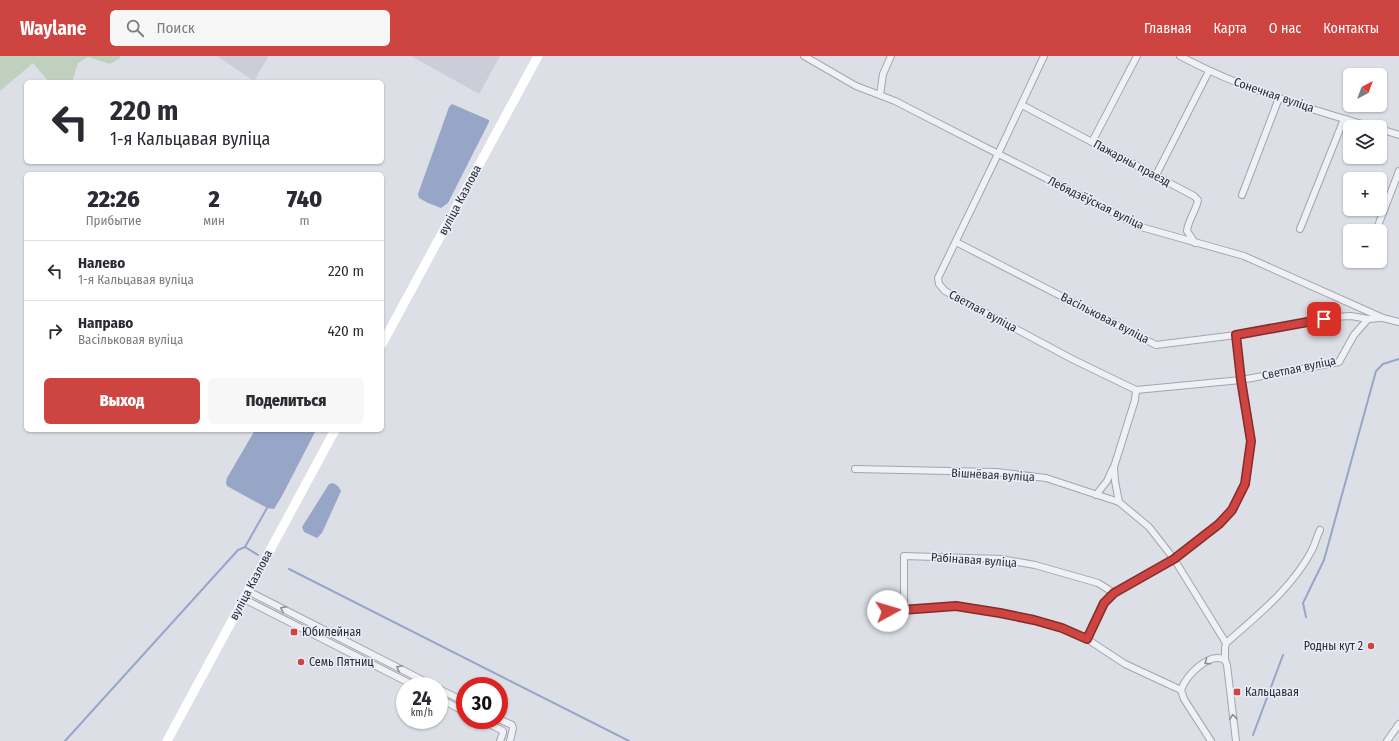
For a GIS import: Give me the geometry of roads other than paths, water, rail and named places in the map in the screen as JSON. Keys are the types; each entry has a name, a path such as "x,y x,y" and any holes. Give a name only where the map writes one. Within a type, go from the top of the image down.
{"main road":[{"name":"вуліца Казлова","path":"384,340 538,56"},
{"name":"вуліца Казлова","path":"166,741 334,432"}],"street":[{"name":"Лебядзёўская вуліца","path":"804,56 856,86 895,101 1141,227 1244,256 1383,318 1399,322"},
{"path":"880,95 883,74 891,56"},
{"name":"Светлая вуліца","path":"1044,56 938,278 939,284 945,291 1072,359 1136,390 1241,380 1339,362 1354,335 1368,318"},
{"path":"1092,142 1138,56"},
{"name":"Сонечная вуліца","path":"1180,56 1209,72 1279,98 1348,120"},
{"path":"1156,175 1209,72"},
{"path":"1242,195 1279,98"},
{"name":"Пажарны праезд","path":"1022,104 1194,196 1198,200 1188,223 1187,231 1195,243"},
{"path":"1300,229 1344,119"},
{"path":"1387,132 1399,135"},
{"path":"1379,224 1399,171"},
{"name":"Васільковая вуліца","path":"956,242 1156,345 1236,335 1332,317 1351,316 1383,318"},
{"path":"1351,316 1354,305"},
{"path":"1087,639 1104,603 1114,593 1174,559 1219,524 1232,510 1245,484 1251,441 1241,380 1236,335"},
{"path":"1096,495 1107,481 1114,467 1135,400 1136,390"},
{"path":"1114,467 1119,502"},
{"name":"Вішнёвая вуліца","path":"855,469 1003,473 1046,478 1119,502 1149,527 1174,559 1226,643"},
{"path":"1236,741 1224,648 1226,643 1271,603 1300,569 1312,550 1320,530"},
{"name":"Рабінавая вуліца","path":"904,609 904,556 1001,559 1035,565 1098,583 1114,593"},
{"path":"246,595 398,677"},
{"path":"246,595 415,677"},
{"path":"873,613 904,609 956,606 1000,613 1062,628 1087,639 1125,664 1181,690 1184,699 1211,741"},
{"path":"1181,690 1188,677 1207,661 1215,658 1225,660"},
{"path":"508,724 514,728 510,741"},
{"path":"1387,741 1399,724"},
{"path":"499,729 503,731 500,741"}],"water":[{"path":"452,104 489,120 489,122 448,203 441,208 419,198 418,194 449,107"},
{"path":"254,432 315,432 274,509 267,508 227,486 227,478"},
{"path":"333,483 338,486 341,491 322,533 317,538 304,532 302,527 329,484"}],"waterway":[{"path":"1306,617 1303,603 1324,560 1376,371 1383,364 1399,359"},
{"path":"245,547 267,508"},
{"path":"65,741 238,550 245,547 258,555"},
{"path":"289,569 629,741"},
{"path":"1253,735 1283,655"}],"place":[{"name":"Юбилейная","path":"294,632"},
{"name":"Родны кут 2","path":"1371,646"},
{"name":"Семь Пятниц","path":"301,662"},
{"name":"Кальцавая","path":"1237,692"}]}
